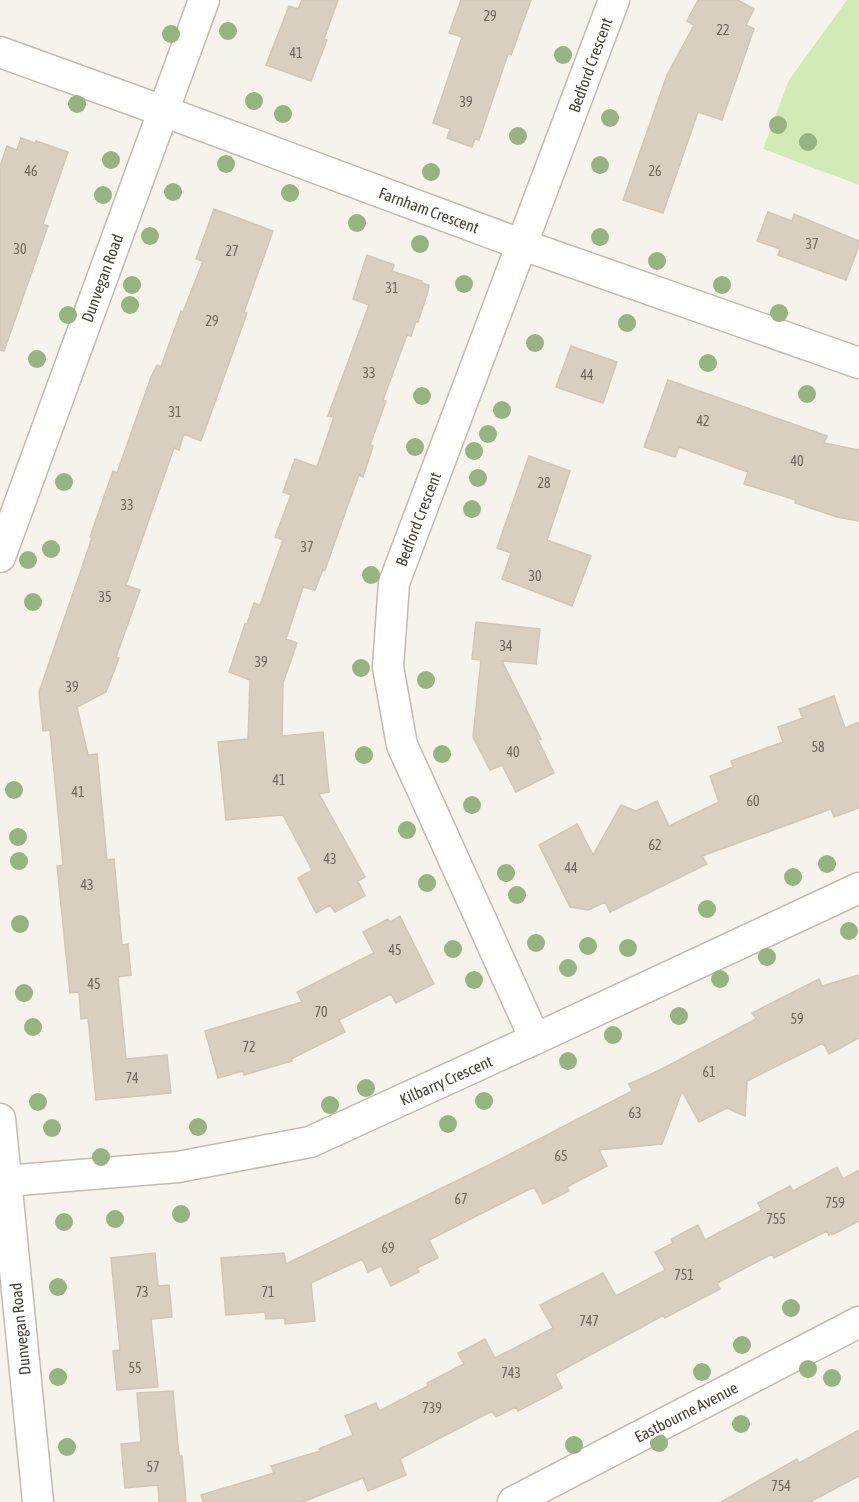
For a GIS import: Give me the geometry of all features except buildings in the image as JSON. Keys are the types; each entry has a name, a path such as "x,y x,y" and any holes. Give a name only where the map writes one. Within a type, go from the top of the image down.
{"street":[{"name":"Dunvegan Road","path":"0,557 204,0"},
{"name":"Bedford Crescent","path":"535,1039 402,746 388,667 394,584 614,0"},
{"name":"Farnham Crescent","path":"0,52 523,245 859,363"},
{"name":"Kilbarry Crescent","path":"6,1180 178,1167 310,1142 859,888"},
{"name":"Dunvegan Road","path":"0,1119 38,1502"},
{"name":"Eastbourne Avenue","path":"513,1502 859,1322"}],"green space":[{"path":"847,0 859,0 859,185 763,149 789,80"}]}
